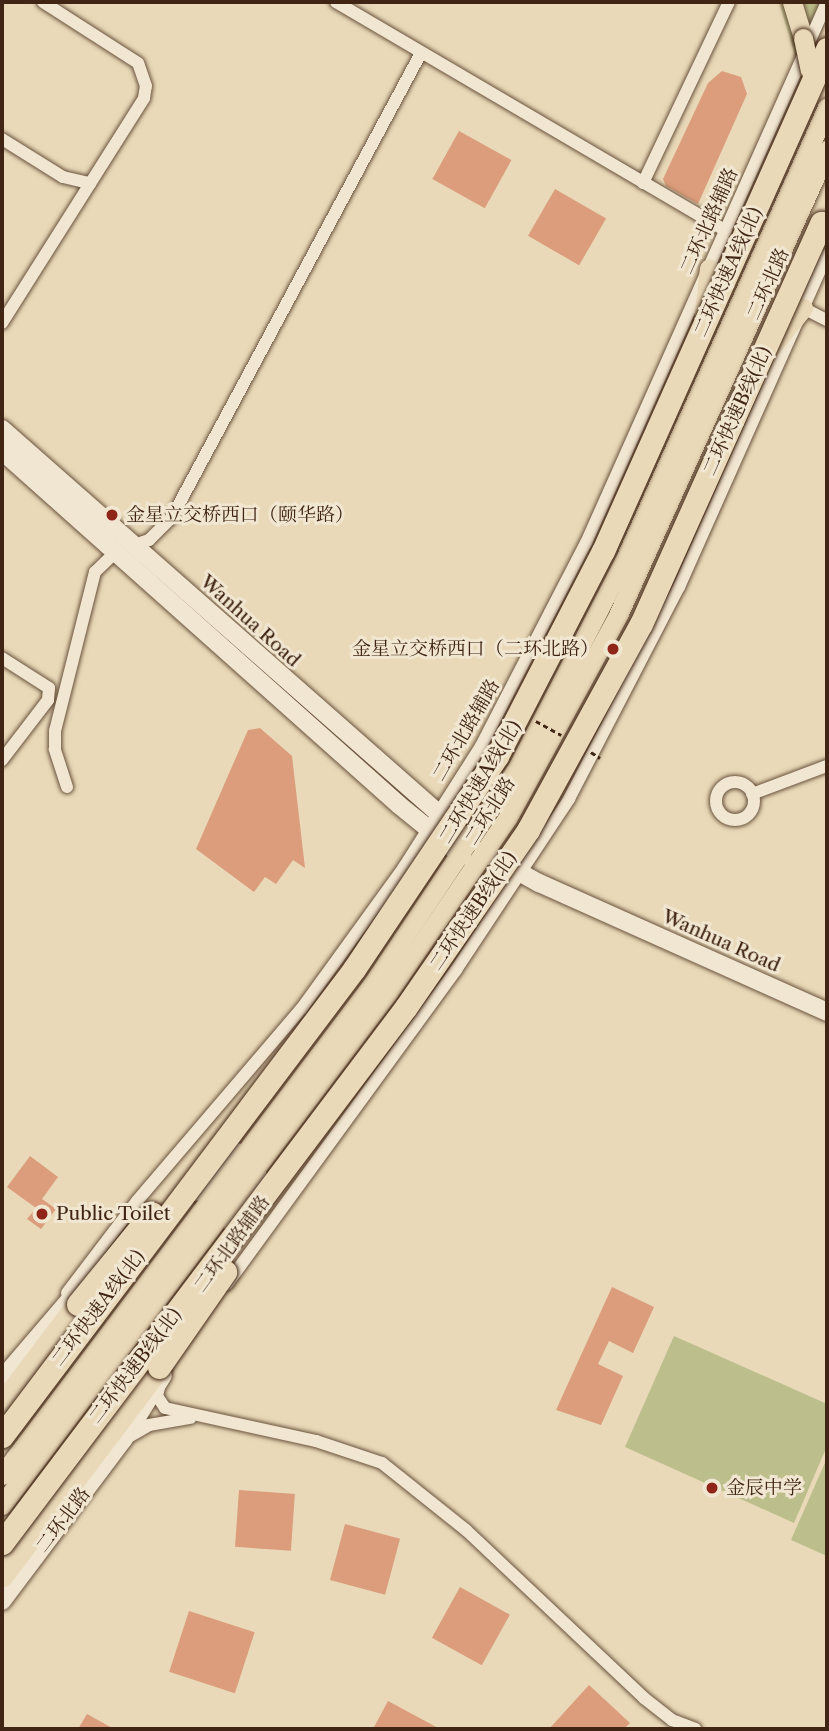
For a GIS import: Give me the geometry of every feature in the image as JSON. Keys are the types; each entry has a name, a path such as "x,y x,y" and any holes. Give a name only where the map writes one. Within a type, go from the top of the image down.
{"highway":[{"name":"二环快速A线(北)","path":"2,1436 419,878 530,697 620,516 827,49"},
{"name":"二环快速B线(北)","path":"2,1544 326,1114 472,914 576,749 673,555 827,208"},
{"path":"2,1405 120,1252 275,1074"},
{"path":"2,1575 172,1350 326,1114"}],"main road":[{"path":"792,2 810,70 819,146"},
{"name":"二环北路","path":"2,1475 207,1218 301,1094 473,850 598,656 819,146 827,107"},
{"path":"702,411 704,295 709,268"},
{"path":"702,411 803,308"},
{"name":"二环北路","path":"2,1505 207,1218"}],"street":[{"path":"2,323 144,98 146,86 138,63 43,2"},
{"path":"336,2 726,231"},
{"path":"643,183 729,2"},
{"name":"二环北路辅路","path":"19,1356 137,1201 289,1025 433,824 503,708 555,608 827,2"},
{"path":"67,787 55,749 55,731 95,572 116,552 155,536 172,517 421,53"},
{"path":"2,139 63,177 90,183"},
{"name":"二环北路辅路","path":"160,1381 522,874 636,675 827,254"},
{"path":"803,308 827,320"},
{"name":"Wanhua Road","path":"2,429 134,545 433,824"},
{"name":"Wanhua Road","path":"2,451 433,824 473,850 522,874 827,1012"},
{"path":"2,658 50,688 48,700 2,760"},
{"path":"752,794 827,766"},
{"path":"2,1379 70,1298 217,1171 301,1094"},
{"name":"二环北路","path":"2,1601 123,1440 160,1381 246,1198 301,1094"},
{"path":"160,1381 157,1396 165,1408 316,1441 382,1463 466,1530 643,1698 672,1720 695,1729"},
{"path":"123,1440 149,1426 184,1418 208,1419"}],"path":[{"path":"535,720 567,739"},
{"path":"589,751 600,758"}],"green space":[{"path":"779,2 824,2 798,65"},
{"path":"674,1336 827,1404 827,1446 794,1523 625,1447"},
{"path":"827,1458 827,1556 791,1540"}],"building":[{"path":"722,71 741,77 747,94 698,204 666,186 663,179 708,83"},
{"path":"459,131 511,160 485,208 432,179"},
{"path":"555,189 606,218 579,265 528,236"},
{"path":"260,728 292,756 305,868 293,860 276,884 265,877 254,892 196,849 248,730"},
{"path":"30,1156 58,1177 42,1199 56,1209 41,1229 27,1219 36,1208 7,1187"},
{"path":"612,1287 654,1307 633,1353 609,1341 598,1364 623,1376 601,1425 556,1410"},
{"path":"239,1490 295,1494 291,1551 235,1547"},
{"path":"345,1524 400,1539 385,1595 330,1580"},
{"path":"460,1587 510,1615 482,1665 432,1638"},
{"path":"189,1611 255,1632 235,1693 169,1672"},
{"path":"589,1685 630,1723 624,1729 549,1729"},
{"path":"388,1701 440,1729 373,1729"},
{"path":"87,1714 114,1729 78,1729"}],"place":[{"name":"金星立交桥西口（颐华路）","path":"112,515"},
{"name":"金星立交桥西口（二环北路）","path":"613,649"},
{"name":"Public Toilet","path":"42,1214"},
{"name":"金辰中学","path":"712,1488"}]}
